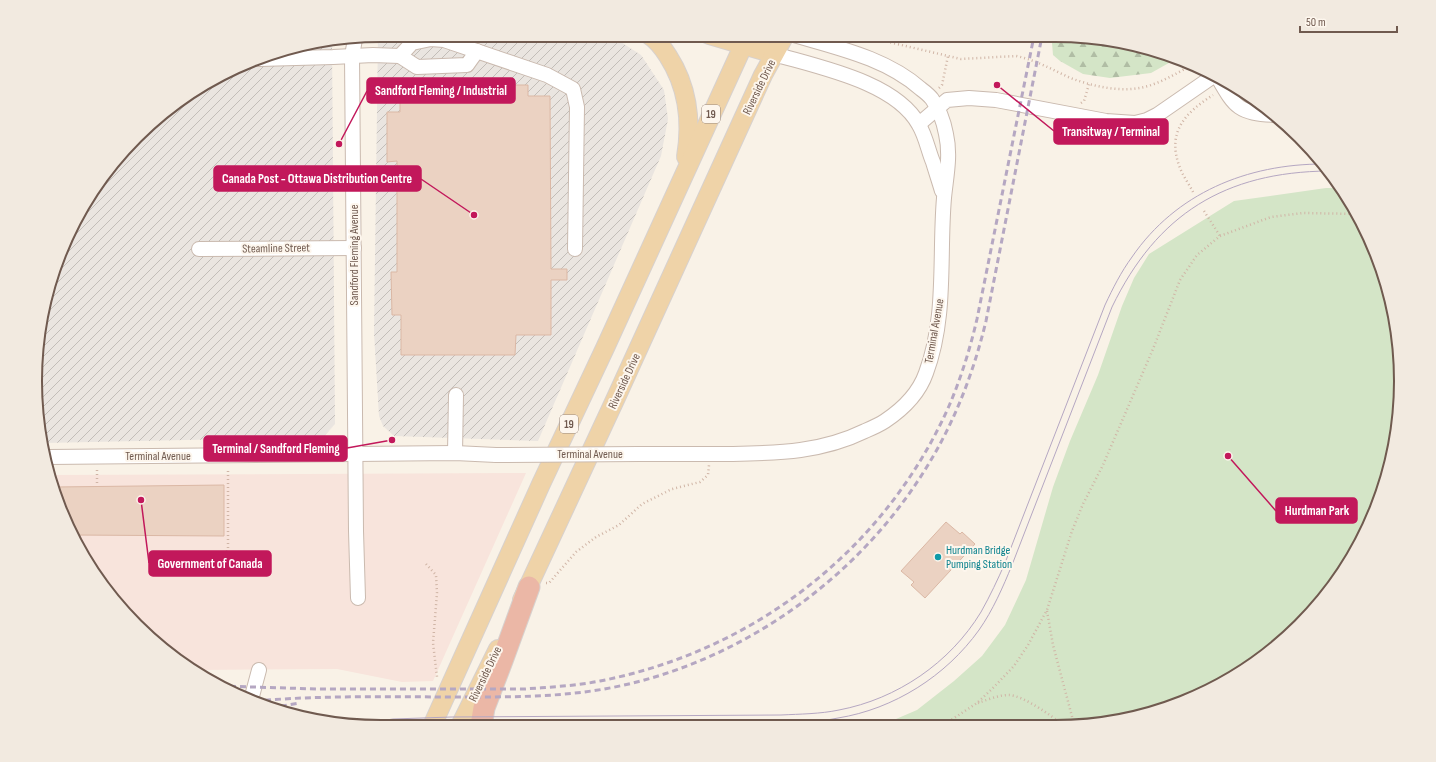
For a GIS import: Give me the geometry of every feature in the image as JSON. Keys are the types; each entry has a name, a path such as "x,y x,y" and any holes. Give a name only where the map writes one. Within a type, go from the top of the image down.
{"highway":[{"path":"482,720 484,708 502,661 537,585"}],"main road":[{"path":"656,42 664,50 673,64 684,90 688,111 689,127 685,160 680,183"},
{"name":"19","path":"435,720 541,484 605,348 744,42"},
{"path":"749,42 774,54"},
{"name":"Riverside Drive","path":"463,720 537,585 763,75 780,42"},
{"path":"425,720 459,666"}],"street":[{"path":"400,56 412,44 420,42"},
{"path":"450,42 547,75 573,89 577,107 575,249"},
{"name":"Terminal Avenue","path":"51,457 455,453 496,455 711,454 795,452 820,448 854,437 884,422 900,411 914,396 926,374 936,333 941,287 944,198 948,162 946,134 937,109 931,98 914,83 899,73 864,56 817,42"},
{"name":"Sandford Fleming Avenue","path":"354,43 352,56 355,455 358,598"},
{"name":"Sandford Fleming Avenue","path":"349,44 352,56"},
{"path":"276,59 400,56 417,67 448,66 467,65 477,51"},
{"name":"Terminal Avenue","path":"774,54 841,74 878,89 902,104 913,115 919,124 937,173 944,198"},
{"path":"919,124 947,100 969,98 996,100 1106,121 1135,123 1147,120 1157,115 1210,80"},
{"path":"1222,86 1236,104 1243,110 1263,114"},
{"name":"Steamline Street","path":"199,249 354,248"},
{"path":"455,453 456,395"},
{"path":"252,695 259,670"}],"path":[{"path":"889,42 961,59 1016,56 1047,66 1089,84 1112,89 1127,89 1154,84 1186,68"},
{"path":"1077,103 1084,101 1089,84"},
{"path":"1193,192 1180,169 1176,154 1175,145 1179,127 1183,120 1197,106 1224,89"},
{"path":"1204,211 1220,236"},
{"path":"951,720 977,703 1014,666 1028,645 1047,610 1082,504 1105,458 1153,349 1180,280 1197,255 1220,236 1271,217 1303,213 1350,214"},
{"path":"537,585 549,583 576,552 596,537 619,525 642,504 672,490 700,482 708,475 711,454"},
{"path":"208,568 214,568 221,565 228,550 228,469"},
{"path":"97,470 97,486"},
{"path":"426,564 436,575 437,593 433,643 435,667 438,680"},
{"path":"1047,610 1053,645 1073,719"},
{"path":"977,703 1003,696 1012,696 1038,708 1056,720"}],"shaded area":[{"path":"378,42 621,42 641,55 664,90 668,119 661,156 538,441 394,436 383,426 379,416 374,333"},
{"path":"332,46 335,424 323,437 48,443 45,425 42,381 45,337 60,272 87,211 126,157 157,126 211,87 272,60"},
{"path":"526,473 433,681 402,682 337,669 203,670 157,636 126,605 112,587 87,550 77,531 60,490 56,475"}],"green space":[{"path":"1052,43 1099,45 1143,54 1170,62 1151,73 1110,78 1083,74 1060,61 1053,55"},
{"path":"1333,188 1359,231 1376,272 1382,293 1391,337 1393,359 1394,381 1391,425 1376,490 1359,531 1337,569 1310,605 1295,621 1261,650 1224,675 1185,694 1164,702 1121,713 1077,719 894,720 917,710 954,681 982,656 1005,625 1026,580 1053,487 1070,441 1098,375 1122,306 1134,278 1149,254 1234,201"}],"building":[{"path":"443,85 462,85 462,96 509,96 510,85 528,85 528,96 550,96 551,269 567,269 567,280 551,280 551,335 516,335 515,355 401,355 401,315 392,315 391,272 397,272 397,161 387,162 387,112 400,112 400,97 443,96"},
{"path":"224,485 224,536 79,535 59,487"},
{"name":"Hurdman Bridge Pumping Station","path":"946,522 960,534 962,532 975,544 925,598 911,585 914,582 901,571"}],"tram line":[{"path":"386,720 451,717 810,714 839,710 860,705 901,688 938,663 954,647 981,612 994,588 1105,305 1124,268 1132,257 1150,235 1170,215 1192,199 1216,186 1267,170 1295,165 1316,164"},
{"path":"824,720 859,714 879,707 917,688 935,676 951,662 966,647 979,630 993,606 1012,565 1112,307 1130,274 1150,247 1173,223 1198,204 1226,190 1257,180 1291,173 1321,171"}],"railway":[{"path":"234,686 317,689 525,689 591,683 657,666 710,646 761,619 808,586 851,548 889,506 922,458 949,406 965,363 977,319 1033,42"},
{"path":"267,700 334,697 540,696 584,692 635,682 684,667 732,646 778,620 820,589 858,554 893,515 934,455 961,400 975,361 986,321 1041,42"},
{"path":"285,706 299,703"}],"place":[{"name":"Transitway / Terminal","path":"997,85"},
{"name":"Sandford Fleming / Industrial","path":"339,144"},
{"name":"Canada Post - Ottawa Distribution Centre","path":"474,215"},
{"name":"Terminal / Sandford Fleming","path":"392,440"},
{"name":"Hurdman Park","path":"1228,456"},
{"name":"Government of Canada","path":"141,500"},
{"name":"Hurdman Bridge Pumping Station","path":"938,557"}]}
